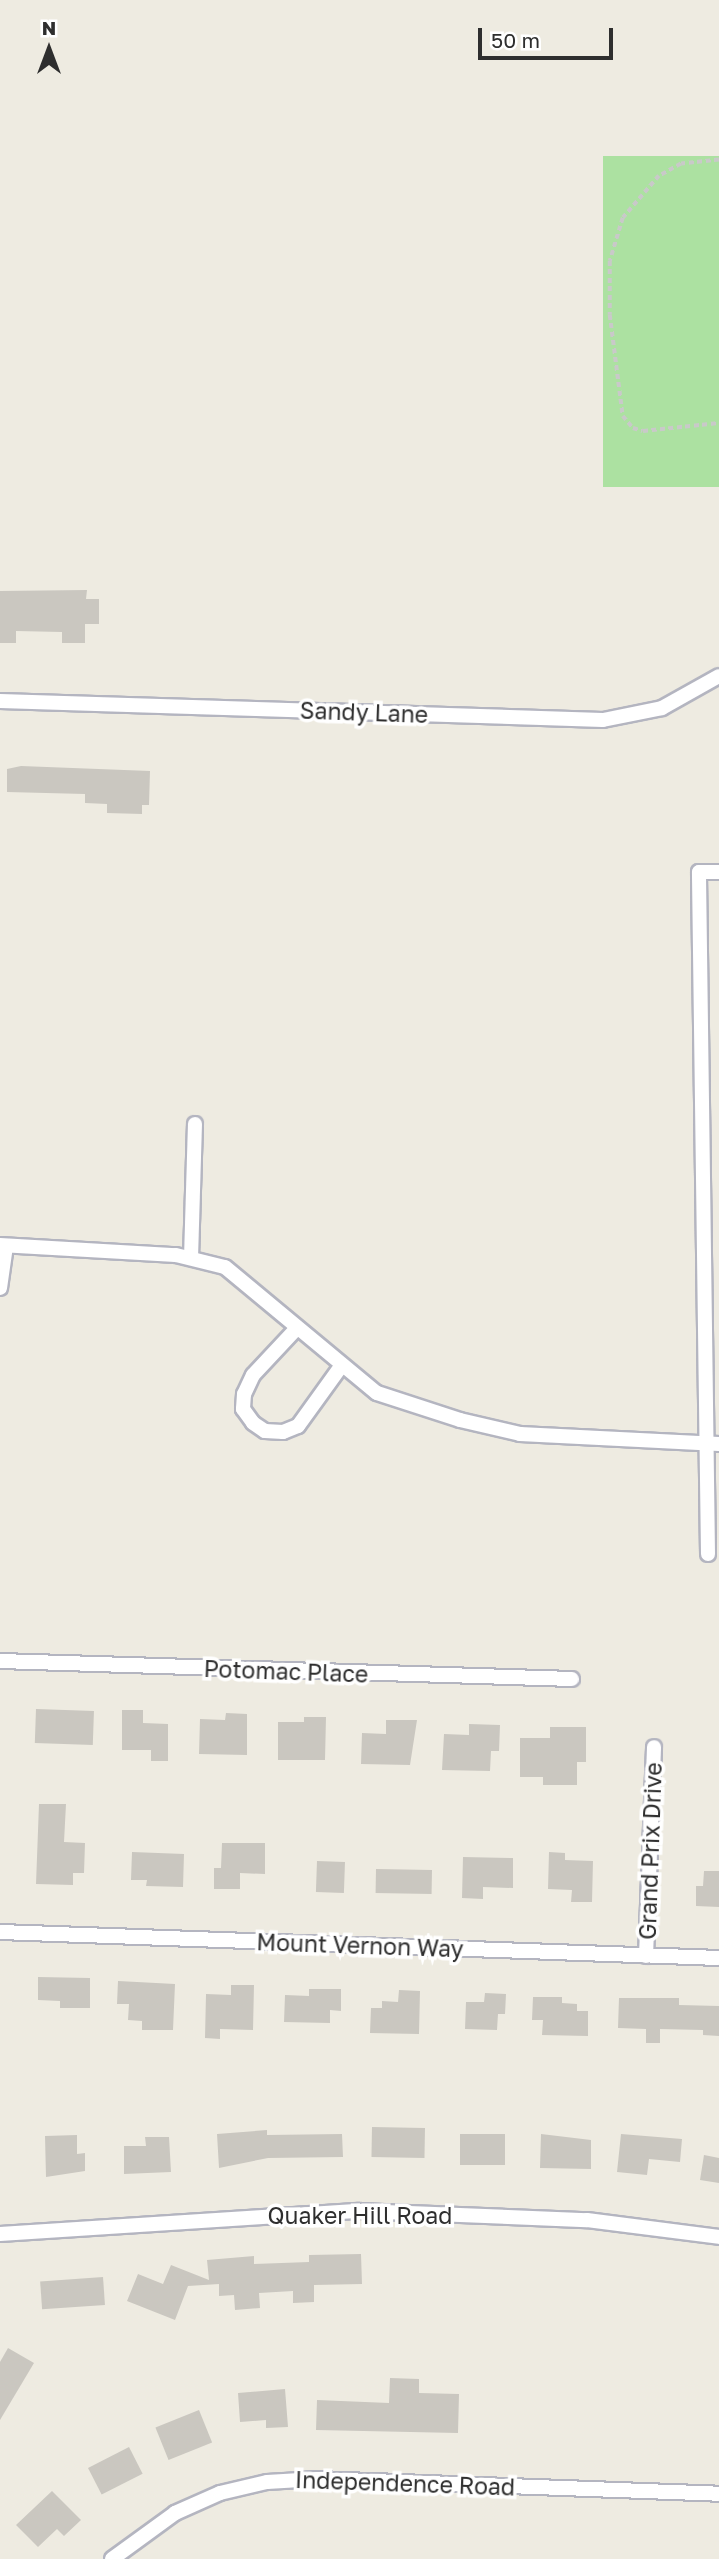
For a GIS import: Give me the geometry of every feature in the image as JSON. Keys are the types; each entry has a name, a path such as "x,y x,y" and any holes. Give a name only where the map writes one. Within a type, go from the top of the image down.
{"street":[{"name":"Sandy Lane","path":"0,701 603,720 662,708 719,676"},
{"path":"708,1554 713,1443 699,872 719,873"},
{"path":"191,1258 195,1124"},
{"path":"0,1288 3,1245 191,1258 225,1267 377,1393 520,1434 713,1443"},
{"path":"297,1328 253,1375 244,1394 243,1409 253,1423 265,1431 283,1432 298,1426 342,1365"},
{"name":"Potomac Place","path":"0,1661 572,1679"},
{"name":"Grand Prix Drive","path":"646,1956 654,1747"},
{"name":"Mount Vernon Way","path":"0,1932 719,1958"},
{"name":"Quaker Hill Road","path":"0,2234 359,2211 587,2220 719,2237"},
{"name":"Independence Road","path":"112,2559 175,2513 220,2493 267,2482 317,2479 719,2494"}],"path":[{"path":"719,160 681,164 659,176 623,218 610,261 610,315 623,416 633,428 643,431 719,423"}],"green space":[{"path":"603,156 719,156 719,487 603,487"}],"building":[{"path":"87,590 86,599 99,599 99,624 85,624 85,643 62,643 62,632 16,631 16,643 0,643 0,591"},
{"path":"21,766 150,771 149,805 142,805 142,814 107,813 107,804 85,803 85,794 7,792 7,769"},
{"path":"36,1709 94,1711 93,1745 35,1743"},
{"path":"122,1710 143,1710 143,1723 168,1724 168,1761 151,1761 151,1750 122,1750"},
{"path":"226,1713 247,1714 247,1755 199,1754 200,1719 225,1720"},
{"path":"304,1717 326,1717 325,1760 278,1760 278,1722 304,1722"},
{"path":"386,1720 417,1720 410,1765 361,1764 362,1733 386,1734"},
{"path":"469,1724 500,1725 499,1751 491,1751 490,1771 442,1770 444,1734 469,1735"},
{"path":"550,1727 586,1727 586,1762 577,1762 577,1785 543,1785 543,1777 520,1777 520,1738 550,1738"},
{"path":"39,1804 66,1804 64,1842 85,1843 84,1873 73,1873 73,1885 36,1884"},
{"path":"222,1843 265,1843 265,1874 240,1873 240,1889 214,1889 214,1868 221,1868"},
{"path":"132,1852 184,1854 183,1887 146,1886 147,1880 131,1880"},
{"path":"549,1852 565,1853 565,1860 593,1861 592,1902 571,1902 572,1890 548,1889"},
{"path":"463,1857 513,1858 513,1888 483,1887 483,1899 462,1898"},
{"path":"317,1861 345,1862 344,1893 316,1892"},
{"path":"376,1869 432,1870 432,1894 376,1893"},
{"path":"704,1871 719,1871 719,1907 696,1906 696,1886 703,1886"},
{"path":"38,1977 90,1978 90,2008 60,2008 60,2001 38,2000"},
{"path":"118,1981 175,1984 173,2030 142,2030 142,2021 128,2020 129,2004 117,2004"},
{"path":"231,1985 254,1985 253,2030 220,2029 220,2039 205,2038 206,1994 231,1995"},
{"path":"309,1989 341,1989 341,2011 330,2010 330,2023 284,2022 285,1995 309,1996"},
{"path":"399,1990 420,1991 419,2034 370,2033 371,2008 382,2008 382,2001 398,2002"},
{"path":"485,1993 506,1994 505,2014 498,2014 497,2030 465,2029 466,2002 484,2002"},
{"path":"533,1997 562,1997 562,2003 577,2004 577,2011 588,2011 588,2036 542,2035 543,2020 532,2020"},
{"path":"619,1998 679,1998 679,2005 719,2006 719,2036 703,2035 703,2030 660,2029 660,2043 646,2043 646,2029 618,2028"},
{"path":"372,2127 425,2128 424,2158 371,2157"},
{"path":"267,2130 267,2135 342,2134 343,2157 268,2158 219,2168 217,2134"},
{"path":"460,2134 505,2134 505,2165 460,2165"},
{"path":"541,2134 591,2140 591,2169 540,2168"},
{"path":"621,2134 682,2139 680,2162 649,2159 647,2175 617,2172"},
{"path":"77,2135 77,2154 85,2153 85,2171 46,2177 45,2136"},
{"path":"145,2137 169,2137 171,2172 124,2174 124,2146 146,2146"},
{"path":"704,2155 719,2158 719,2183 700,2180"},
{"path":"361,2254 362,2284 314,2285 314,2302 293,2303 293,2291 259,2293 260,2308 235,2310 234,2295 219,2296 219,2284 188,2286 175,2320 127,2301 138,2274 163,2284 171,2265 209,2280 207,2260 254,2256 254,2264 309,2262 309,2255"},
{"path":"103,2277 105,2305 42,2309 40,2281"},
{"path":"8,2348 34,2363 0,2420 0,2362"},
{"path":"390,2378 419,2379 419,2393 459,2394 458,2433 316,2430 317,2400 389,2403"},
{"path":"285,2389 288,2427 266,2428 266,2420 240,2422 238,2393"},
{"path":"199,2410 212,2442 169,2460 155,2428"},
{"path":"129,2447 143,2474 102,2495 88,2468"},
{"path":"52,2491 81,2520 64,2536 57,2529 38,2547 16,2525"}]}
